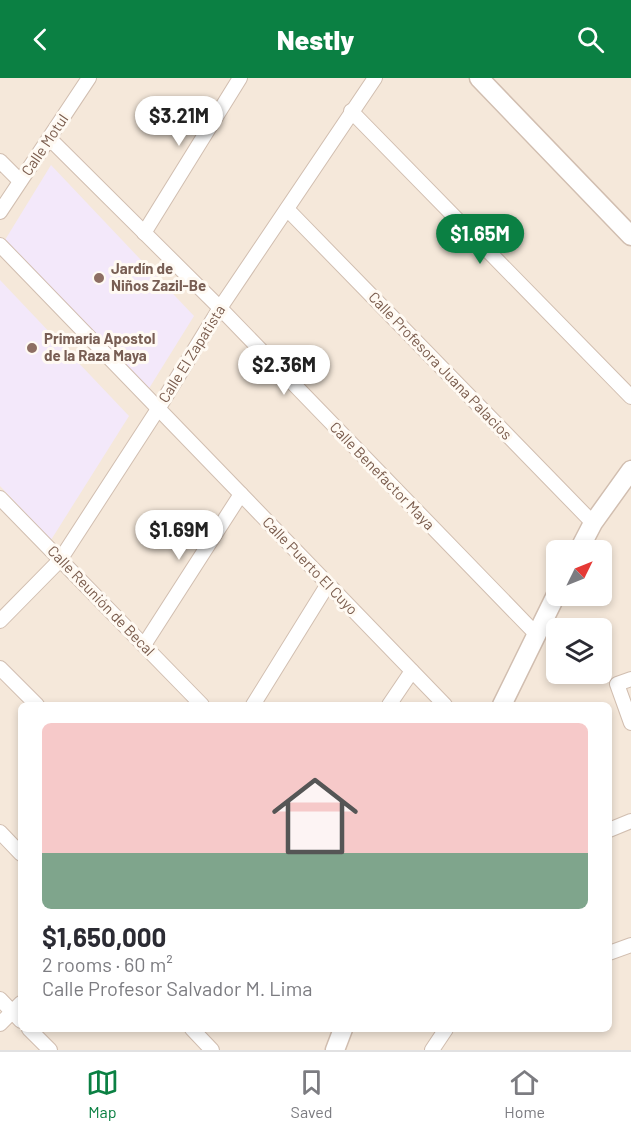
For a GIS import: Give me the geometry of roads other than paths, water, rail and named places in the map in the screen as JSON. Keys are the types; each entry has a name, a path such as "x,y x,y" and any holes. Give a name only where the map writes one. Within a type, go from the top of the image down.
{"street":[{"path":"144,233 240,78"},
{"name":"Calle El Zapatista","path":"0,621 60,560 220,308 375,78"},
{"path":"479,78 631,236"},
{"name":"Calle Motul","path":"0,212 50,139 84,80"},
{"path":"351,111 631,397"},
{"name":"Calle Benefactor Maya","path":"50,139 220,308 536,634"},
{"path":"0,161 20,181"},
{"name":"Calle Profesora Juana Palacios","path":"287,209 593,523"},
{"name":"Calle Puerto El Cuyo","path":"0,245 442,702"},
{"path":"584,540 593,523 631,470"},
{"path":"144,645 241,494"},
{"name":"Calle Reunión de Becal","path":"0,498 199,702"},
{"path":"255,702 328,584"},
{"path":"503,702 550,606"},
{"path":"0,668 34,702"},
{"path":"391,702 412,671"},
{"path":"631,679 617,684 627,701 631,723"},
{"path":"612,829 631,821"},
{"path":"0,832 18,851"},
{"path":"612,952 631,945"},
{"path":"0,999 18,1012 0,1024"},
{"path":"32,1032 50,1050"},
{"path":"195,1032 212,1050"},
{"path":"335,1050 342,1032"},
{"path":"432,1050 444,1032"}],"place":[{"name":"Jardín de Niños Zazil-Be","path":"99,278"},
{"name":"Primaria Apostol de la Raza Maya","path":"32,348"}]}
